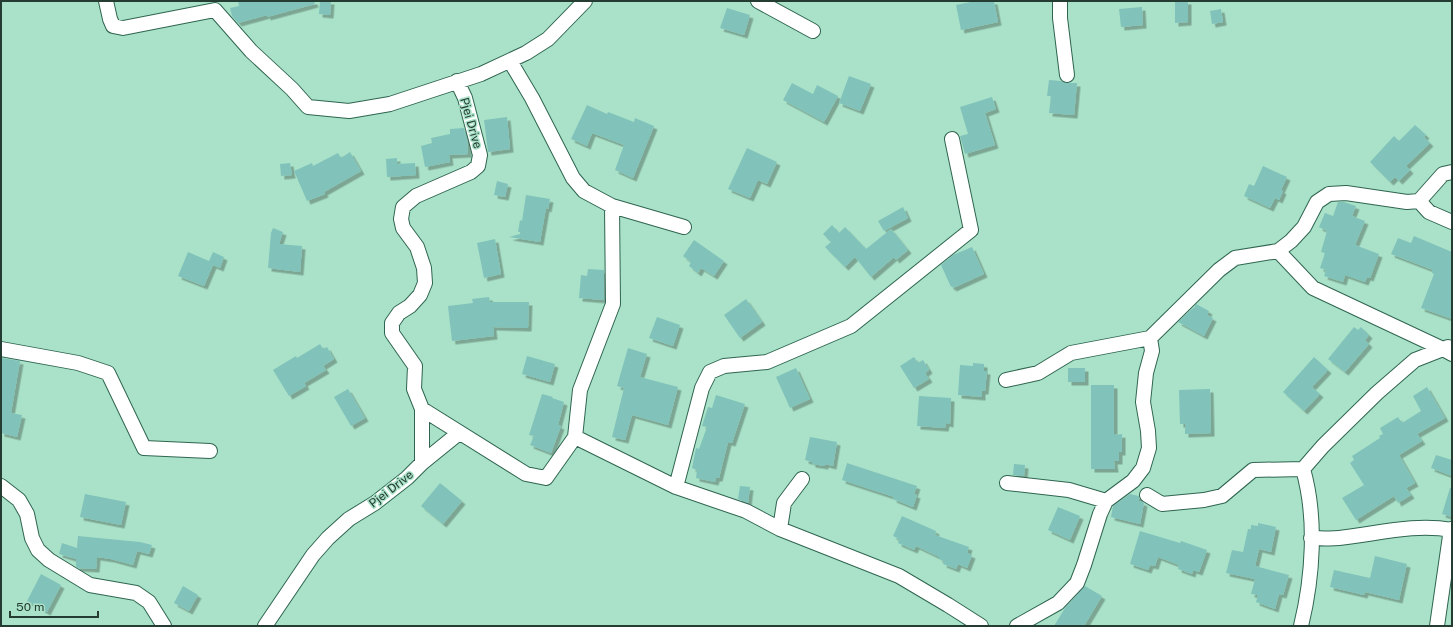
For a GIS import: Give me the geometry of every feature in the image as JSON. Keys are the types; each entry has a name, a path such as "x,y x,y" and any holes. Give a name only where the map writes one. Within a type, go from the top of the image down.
{"street":[{"path":"106,1 113,26 123,28 215,6 234,33 292,89 308,108 349,111 390,104 481,74 510,61 526,53 548,38 585,1"},
{"path":"758,1 813,31"},
{"path":"1060,1 1060,18 1067,75"},
{"path":"510,61 532,98 573,178 584,191 612,206 684,227"},
{"name":"Pjei Drive","path":"265,626 313,555 328,538 349,519 375,503 402,482 422,463 422,409 414,389 415,366 392,333 392,323 399,313 410,306 420,295 425,283 424,268 417,247 403,228 401,219 403,207 416,196 471,172 478,166 480,155 465,98 457,81"},
{"path":"676,487 702,388 710,372 724,366 767,362 851,326 971,230 952,139"},
{"path":"1006,380 1038,373 1071,353 1150,338 1219,270 1235,258 1278,251 1291,241 1304,227 1317,202 1329,194 1346,193 1407,202 1419,201 1443,174 1452,172"},
{"path":"1419,201 1429,212 1452,222"},
{"path":"422,409 526,474 546,478 575,437 580,390 613,304 612,206"},
{"path":"1278,251 1313,288 1449,350"},
{"path":"1017,626 1058,603 1076,583 1084,565 1100,514 1106,501 1133,481 1143,468 1149,448 1148,431 1143,402 1146,373 1152,350 1150,338"},
{"path":"1,349 78,363 108,373 144,448 210,451"},
{"path":"1146,495 1162,504 1204,500 1222,496 1253,470 1303,469 1323,446 1366,404 1415,360 1449,350"},
{"path":"422,463 459,433"},
{"path":"575,437 676,487 746,511 780,529 899,576 981,626"},
{"path":"1301,626 1310,578 1311,538 1307,482 1303,469"},
{"path":"780,529 784,503 802,480"},
{"path":"1007,483 1068,490 1106,501"},
{"path":"1,486 19,500 27,514 32,538 38,550 50,560 90,585 136,594 149,602 164,626"},
{"path":"1311,538 1338,538 1392,530 1429,527 1452,529 1437,626"}],"building":[{"path":"238,1 314,1 315,4 238,23 232,16 230,8 239,6"},
{"path":"320,1 331,1 330,15 319,14"},
{"path":"975,1 994,1 998,22 961,30 956,5"},
{"path":"1175,1 1188,1 1188,22 1175,23"},
{"path":"1142,7 1143,25 1121,27 1119,9"},
{"path":"727,8 750,15 744,35 720,28"},
{"path":"1221,9 1223,22 1212,24 1210,11"},
{"path":"849,76 871,84 860,111 839,103"},
{"path":"1049,80 1077,83 1074,115 1049,113 1051,96 1047,96"},
{"path":"792,83 813,94 817,85 838,96 824,122 783,100"},
{"path":"992,97 996,109 985,113 995,145 965,154 960,136 968,134 960,107"},
{"path":"587,105 607,114 608,112 634,122 635,118 654,126 633,178 615,170 624,145 592,133 587,146 571,139"},
{"path":"507,117 510,149 488,152 484,120"},
{"path":"1415,125 1426,135 1424,137 1430,143 1406,166 1410,170 1399,181 1395,177 1390,182 1370,162 1394,136 1399,141"},
{"path":"464,128 467,139 468,154 449,155 450,162 425,167 421,146 432,143 431,138 450,134 450,129"},
{"path":"747,148 777,162 767,184 758,180 750,198 728,189"},
{"path":"350,152 361,171 324,192 325,194 307,201 294,171 312,163 313,166 338,153 341,158"},
{"path":"397,158 397,164 415,163 416,175 387,177 386,159"},
{"path":"290,163 292,175 281,176 280,164"},
{"path":"1263,166 1287,177 1281,190 1283,191 1279,200 1275,198 1270,208 1244,196 1249,184 1254,186"},
{"path":"497,181 508,184 505,197 494,195"},
{"path":"526,195 550,199 548,209 546,208 540,242 509,237 520,234 520,232 518,232 520,220 522,221"},
{"path":"1338,202 1344,202 1356,206 1352,216 1365,221 1355,245 1379,254 1370,278 1367,277 1365,282 1345,275 1343,282 1324,276 1326,270 1320,268 1325,253 1321,252 1327,231 1319,227 1325,213 1333,216"},
{"path":"903,207 908,218 884,231 878,221"},
{"path":"832,225 839,233 845,227 866,249 891,229 908,250 896,260 894,257 871,277 855,257 845,267 825,247 831,242 823,234"},
{"path":"273,228 283,232 279,244 302,246 300,272 268,268 271,233"},
{"path":"1414,236 1452,252 1452,319 1421,308 1434,274 1432,273 1433,270 1391,254 1398,238 1411,243"},
{"path":"495,239 501,274 484,278 477,243"},
{"path":"694,240 724,261 714,276 701,268 698,273 689,266 691,262 683,256"},
{"path":"972,247 984,274 953,288 952,286 951,287 941,265 953,255"},
{"path":"188,252 209,261 213,252 224,257 220,268 213,265 204,286 178,276"},
{"path":"588,269 604,270 604,300 579,298 581,275 587,276"},
{"path":"489,297 490,302 529,302 528,328 493,327 494,336 452,341 448,306 473,303 472,299"},
{"path":"746,299 762,322 740,338 724,315"},
{"path":"1196,304 1209,311 1207,315 1213,318 1204,336 1178,322 1194,308"},
{"path":"657,317 680,325 673,346 649,338"},
{"path":"1354,327 1358,330 1361,327 1369,335 1365,340 1369,344 1345,372 1328,359"},
{"path":"320,344 323,349 327,347 334,359 323,366 326,370 304,383 306,386 289,396 273,370"},
{"path":"628,348 647,354 640,377 678,387 668,425 632,415 625,440 612,437 624,388 617,386"},
{"path":"527,356 555,364 550,382 522,374"},
{"path":"914,357 918,363 923,360 929,370 925,373 929,379 914,388 900,366"},
{"path":"1314,357 1328,370 1312,387 1320,394 1304,411 1283,392"},
{"path":"1,358 20,361 11,413 22,415 17,437 1,433"},
{"path":"973,363 984,364 984,371 987,371 985,391 982,391 982,397 958,395 960,365 973,366"},
{"path":"796,368 810,399 790,408 776,377"},
{"path":"1068,368 1085,368 1085,382 1068,382"},
{"path":"1091,385 1114,385 1114,435 1122,434 1122,452 1119,452 1119,461 1114,461 1115,469 1091,469"},
{"path":"1427,387 1445,418 1417,434 1422,441 1399,455 1415,483 1406,488 1411,495 1398,503 1394,496 1356,520 1342,498 1364,485 1350,463 1354,460 1352,456 1380,438 1379,436 1383,434 1380,428 1398,417 1402,423 1421,411 1413,396"},
{"path":"348,389 365,418 351,426 334,397"},
{"path":"1210,389 1211,433 1185,434 1185,424 1180,424 1179,390"},
{"path":"542,394 564,402 558,425 561,426 551,453 530,445 534,436 529,435"},
{"path":"716,395 745,404 732,443 728,442 719,478 716,478 715,482 696,478 697,470 692,468 696,448 699,449 707,427 702,426 708,407 712,408"},
{"path":"919,396 951,398 950,424 946,423 945,428 917,426"},
{"path":"810,437 837,442 833,466 825,464 825,466 812,464 812,462 805,460"},
{"path":"1436,455 1452,460 1452,476 1431,468"},
{"path":"847,463 917,486 914,494 917,495 913,507 893,499 894,497 842,480"},
{"path":"1014,464 1025,465 1024,476 1013,475"},
{"path":"440,483 462,501 443,524 421,506"},
{"path":"740,486 750,487 748,503 738,499"},
{"path":"1450,488 1452,488 1452,517 1442,514"},
{"path":"85,494 126,502 121,525 80,517"},
{"path":"1130,494 1139,496 1139,501 1144,503 1140,524 1111,517 1113,506"},
{"path":"1058,507 1080,516 1070,540 1048,530"},
{"path":"902,516 936,531 935,535 969,547 967,553 972,555 967,568 958,564 956,569 943,564 944,561 939,559 939,557 916,546 914,550 898,543 899,539 893,536"},
{"path":"1258,523 1276,527 1271,552 1259,549 1255,566 1289,575 1283,595 1279,594 1275,609 1256,602 1258,595 1251,594 1255,579 1226,573 1232,550 1243,552 1248,529 1251,529 1251,525 1258,526"},
{"path":"1140,531 1180,543 1181,541 1207,550 1199,572 1193,570 1192,574 1178,569 1179,565 1158,557 1155,566 1150,565 1148,570 1130,564"},
{"path":"78,536 140,542 152,545 149,554 137,551 133,565 97,557 96,569 78,568 76,566 76,559 59,554 62,543 77,548"},
{"path":"1375,556 1407,564 1399,600 1365,592 1364,595 1330,587 1334,570 1370,578"},
{"path":"41,574 61,585 47,612 27,601"},
{"path":"183,586 198,595 189,611 174,603"},
{"path":"1085,586 1102,596 1084,626 1054,626 1065,608"}]}
